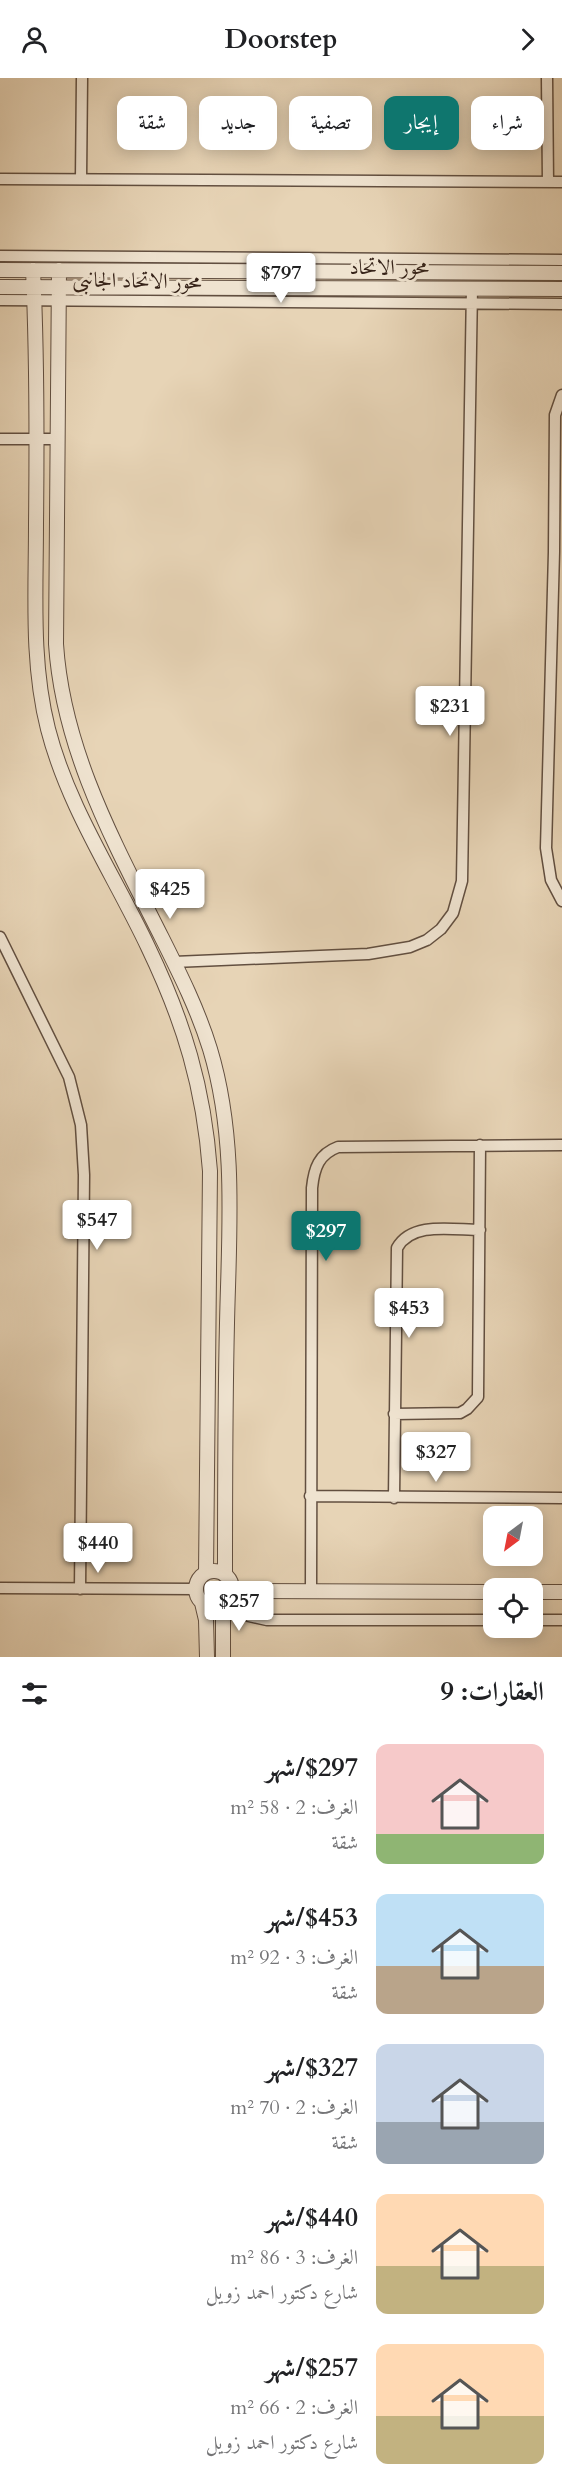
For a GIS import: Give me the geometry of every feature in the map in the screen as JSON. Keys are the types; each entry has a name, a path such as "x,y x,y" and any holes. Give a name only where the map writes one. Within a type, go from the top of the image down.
{"street":[{"path":"81,179 82,78"},
{"path":"547,78 548,182"},
{"path":"0,179 562,182"},
{"name":"محور الاتحاد الجانبى","path":"0,256 562,260"},
{"name":"محور الاتحاد","path":"0,270 562,273"},
{"path":"33,270 37,439 36,647 41,694 60,767 79,810 148,945 177,1011 197,1074 204,1106 210,1171 206,1573"},
{"path":"59,270 56,644 62,699 76,751 95,800 174,962 210,1048 222,1096 228,1144 225,1575 229,1597 223,1618 223,1657"},
{"name":"محور الاتحاد","path":"0,287 34,294 472,288 562,289"},
{"path":"174,962 388,952 427,940 441,929 453,913 459,899 462,871 472,288"},
{"path":"0,300 34,294"},
{"name":"محور الاتحاد الجانبى","path":"59,294 471,304 562,304"},
{"path":"562,395 555,415 558,553 546,848 551,880 562,901"},
{"path":"0,439 57,439"},
{"path":"0,937 69,1077 81,1125 84,1177 80,1589"},
{"path":"394,1414 460,1413 474,1404 478,1397 480,1145"},
{"path":"310,1591 312,1188 317,1163 326,1153 338,1147 562,1145"},
{"path":"394,1498 397,1248 405,1237 418,1231 480,1230"},
{"path":"310,1496 562,1498"},
{"path":"207,1657 206,1620 196,1589 197,1581 206,1573 216,1572 225,1575"},
{"path":"0,1588 196,1589"},
{"path":"202,1603 214,1607 229,1597 310,1591 483,1592"},
{"path":"543,1592 562,1592"},
{"path":"229,1597 241,1612 267,1620 483,1620"},
{"path":"543,1620 562,1620"}]}
